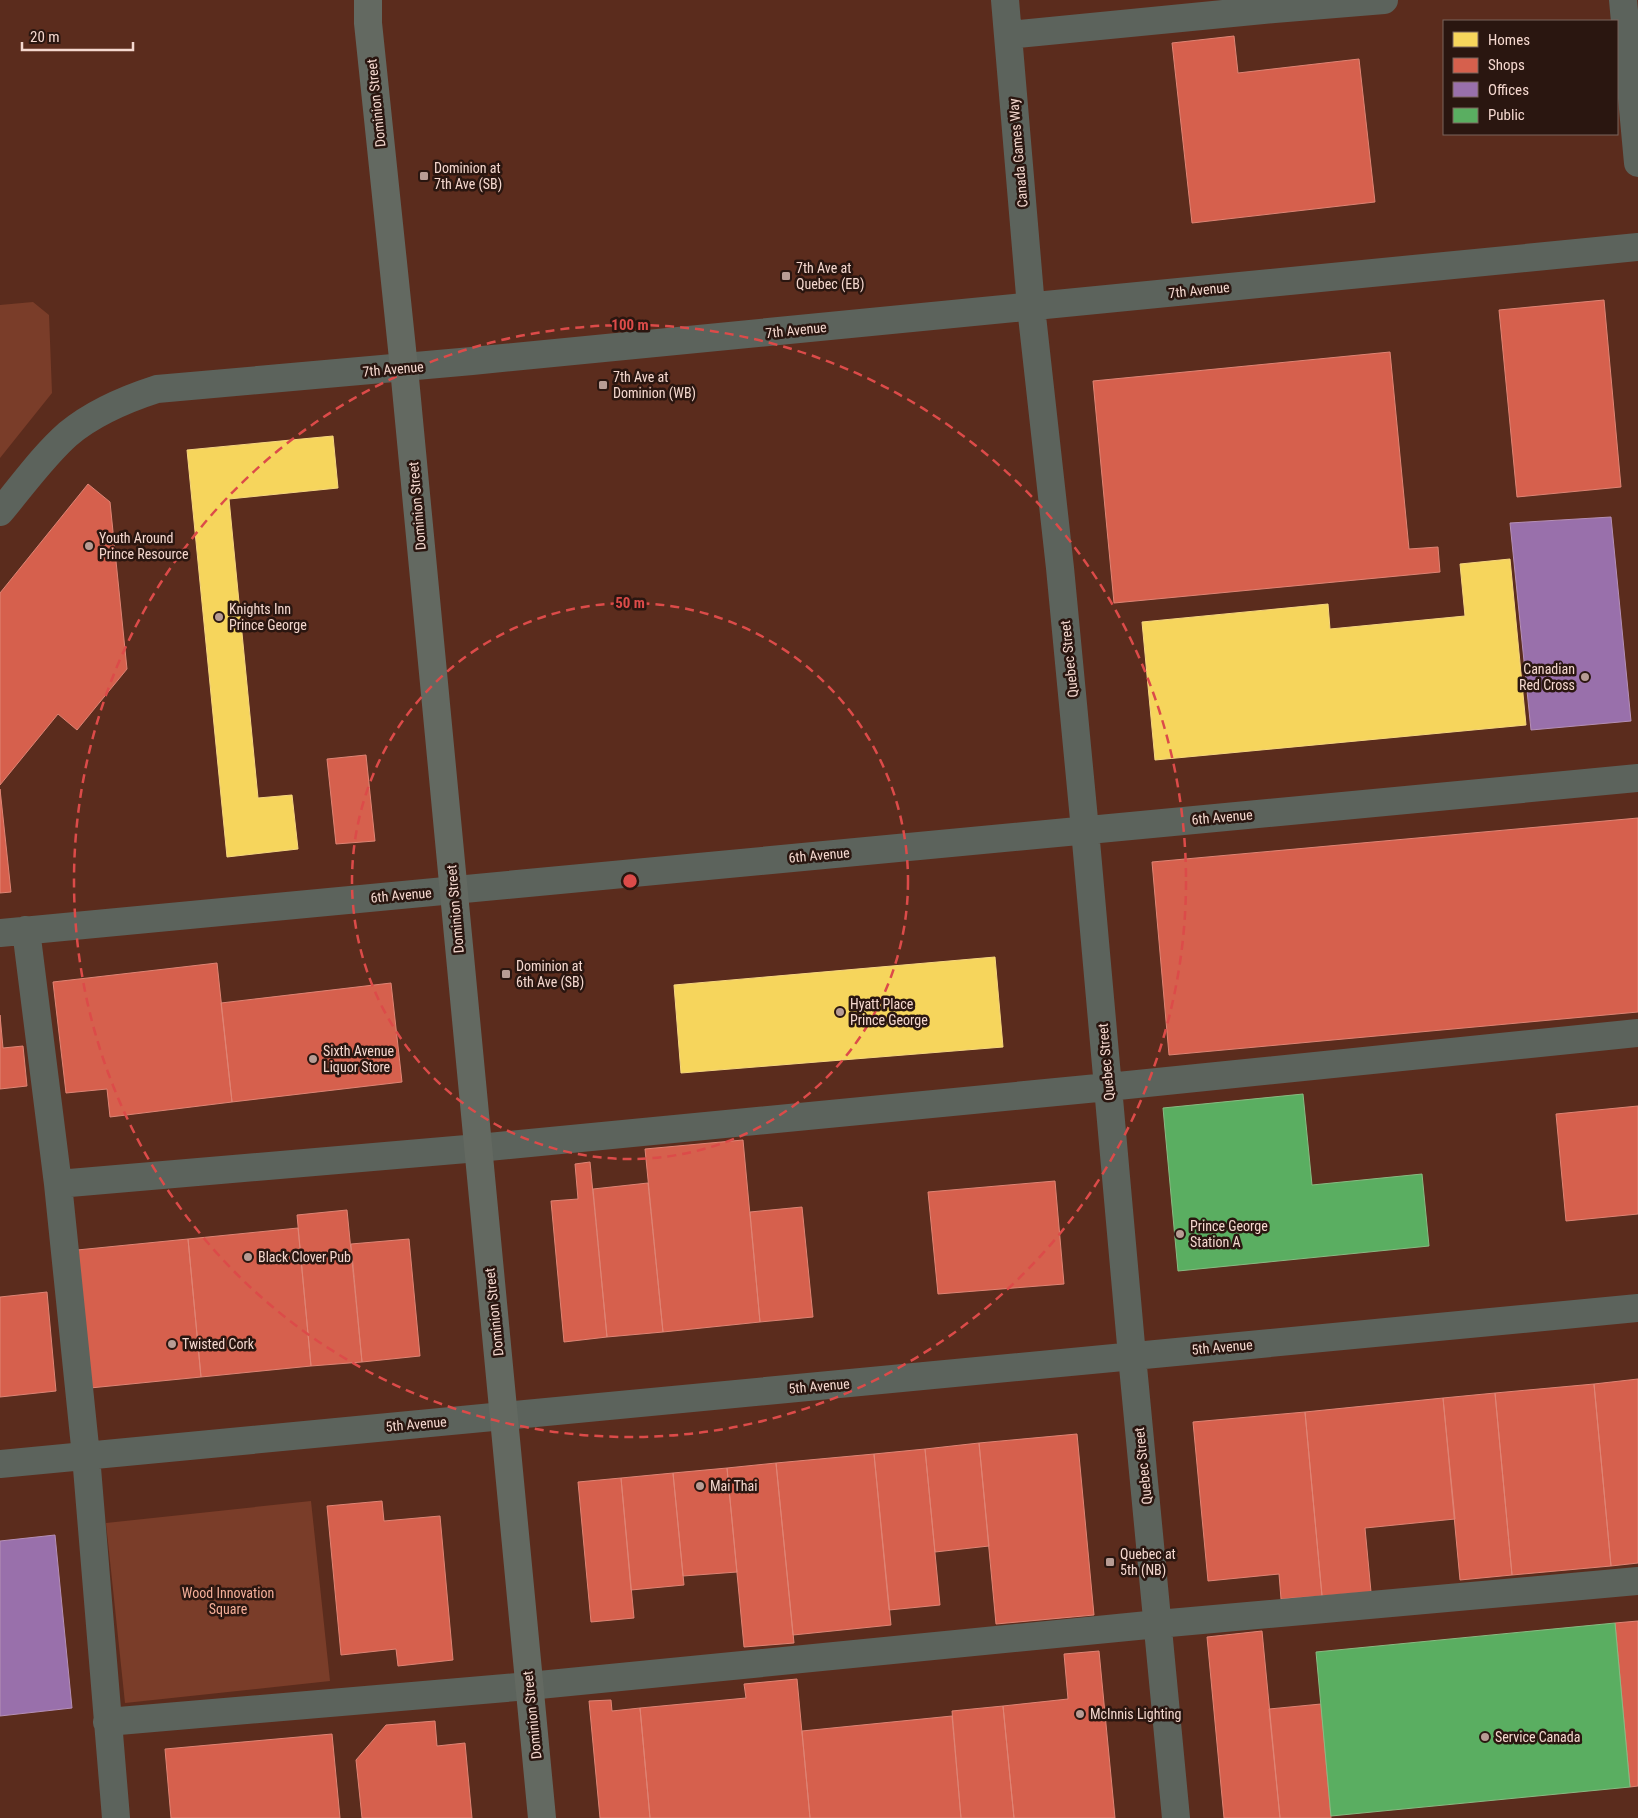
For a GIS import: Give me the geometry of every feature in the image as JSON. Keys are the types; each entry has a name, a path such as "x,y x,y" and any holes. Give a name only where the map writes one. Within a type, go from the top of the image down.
{"main road":[{"name":"Dominion Street","path":"368,0 368,23 404,368 542,1818"}],"street":[{"name":"Canada Games Way","path":"1005,0 1031,307"},
{"path":"1008,35 1274,4 1384,0"},
{"path":"1623,0 1638,163"},
{"name":"7th Avenue","path":"0,512 69,433 124,400 157,388 404,368 1638,247"},
{"name":"Quebec Street","path":"1031,307 1060,568 1176,1818"},
{"name":"6th Avenue","path":"13,931 1638,778"},
{"path":"13,931 58,1184 86,1456 106,1722 116,1818"},
{"path":"58,1184 478,1148 1638,1033"},
{"name":"5th Avenue","path":"0,1464 1638,1308"},
{"path":"106,1722 529,1686 1158,1624 1638,1581"}],"shaded area":[{"path":"0,0 1638,0 1638,1818 0,1818"}],"green space":[{"path":"33,302 49,315 52,393 0,458 0,305"},
{"name":"Wood Innovation Square","path":"311,1501 330,1681 125,1703 106,1523"}],"building: Homes":[{"path":"333,436 338,488 229,499 258,798 292,795 298,849 227,857 187,450"},
{"path":"1510,559 1526,725 1155,760 1142,622 1328,604 1330,629 1465,616 1460,564"},
{"path":"995,957 1003,1047 681,1073 674,985"}],"building: Shops":[{"path":"1234,36 1238,73 1359,59 1375,202 1192,223 1172,43"},
{"path":"1604,300 1621,487 1517,497 1499,310"},
{"path":"1390,352 1409,549 1438,547 1440,572 1114,603 1093,381"},
{"path":"88,484 110,502 127,669 77,730 58,714 0,785 0,593"},
{"path":"366,755 375,841 336,844 327,759"},
{"path":"0,789 11,892 0,893"},
{"path":"1638,818 1638,1012 1169,1055 1152,862"},
{"path":"217,963 232,1102 110,1117 107,1089 66,1093 53,982"},
{"name":"Sixth Avenue Liquor Store","path":"391,983 402,1082 232,1102 221,1003"},
{"path":"0,1015 3,1048 23,1046 27,1086 0,1089"},
{"path":"1638,1106 1638,1214 1566,1221 1556,1114"},
{"path":"743,1140 760,1322 663,1332 645,1149"},
{"path":"590,1162 607,1337 564,1342 551,1201 578,1199 575,1164"},
{"path":"1055,1181 1064,1284 938,1294 928,1192"},
{"path":"648,1183 663,1332 607,1337 593,1189"},
{"path":"802,1207 813,1317 760,1322 750,1212"},
{"path":"347,1210 362,1362 311,1366 297,1215"},
{"path":"298,1228 311,1366 201,1377 188,1239"},
{"path":"188,1239 201,1377 90,1388 77,1250"},
{"path":"409,1239 420,1356 362,1362 351,1244"},
{"path":"47,1292 56,1391 0,1397 0,1297"},
{"path":"1638,1379 1638,1563 1611,1566 1594,1384"},
{"path":"1594,1384 1611,1566 1512,1575 1495,1393"},
{"path":"1495,1393 1512,1575 1460,1580 1443,1398"},
{"path":"1443,1398 1455,1519 1365,1528 1371,1592 1322,1596 1305,1412"},
{"path":"1305,1412 1322,1596 1281,1599 1279,1574 1208,1581 1193,1422"},
{"path":"1077,1434 1094,1615 996,1624 979,1443"},
{"path":"979,1443 989,1546 935,1552 925,1449"},
{"path":"925,1449 940,1605 889,1610 874,1454"},
{"path":"874,1454 891,1625 793,1635 776,1463"},
{"path":"776,1463 794,1643 744,1647 727,1468"},
{"path":"727,1468 737,1572 683,1576 673,1473"},
{"path":"673,1473 684,1585 631,1590 621,1478"},
{"path":"621,1478 634,1618 591,1622 578,1482"},
{"path":"382,1501 384,1521 440,1516 453,1660 398,1666 396,1649 341,1655 327,1506"},
{"path":"1638,1621 1638,1786 1630,1787 1615,1623"},
{"path":"1262,1631 1280,1818 1224,1818 1207,1637"},
{"path":"1099,1651 1115,1818 1014,1818 1003,1706 1068,1699 1064,1654"},
{"path":"797,1679 810,1818 650,1818 640,1708 746,1698 744,1684"},
{"path":"611,1700 612,1711 640,1708 650,1818 600,1818 589,1701"},
{"path":"1321,1704 1331,1818 1280,1818 1269,1709"},
{"path":"1003,1706 1014,1818 961,1818 952,1711"},
{"path":"952,1716 961,1818 810,1818 802,1731"},
{"path":"435,1721 437,1746 465,1743 472,1818 362,1818 356,1760 386,1725"},
{"path":"332,1734 340,1818 171,1818 165,1749"}],"building: Offices":[{"path":"1611,517 1631,721 1531,730 1510,523"},
{"path":"55,1535 72,1708 0,1716 0,1541"}],"building: Public":[{"path":"1303,1094 1312,1185 1422,1174 1429,1246 1178,1271 1163,1108"},
{"path":"1615,1623 1630,1787 1331,1816 1316,1652"}],"place":[{"name":"Dominion at 7th Ave (SB)","path":"424,176"},
{"name":"7th Ave at Quebec (EB)","path":"786,276"},
{"name":"7th Ave at Dominion (WB)","path":"603,385"},
{"name":"Youth Around Prince Resource","path":"89,546"},
{"name":"Knights Inn Prince George","path":"219,617"},
{"name":"Canadian Red Cross","path":"1585,677"},
{"name":"Dominion at 6th Ave (SB)","path":"506,974"},
{"name":"Hyatt Place Prince George","path":"840,1012"},
{"name":"Sixth Avenue Liquor Store","path":"313,1059"},
{"name":"Prince George Station A","path":"1180,1234"},
{"name":"Black Clover Pub","path":"248,1257"},
{"name":"Twisted Cork","path":"172,1344"},
{"name":"Mai Thai","path":"700,1486"},
{"name":"Quebec at 5th (NB)","path":"1110,1562"},
{"name":"McInnis Lighting","path":"1080,1714"},
{"name":"Service Canada","path":"1485,1737"}]}
